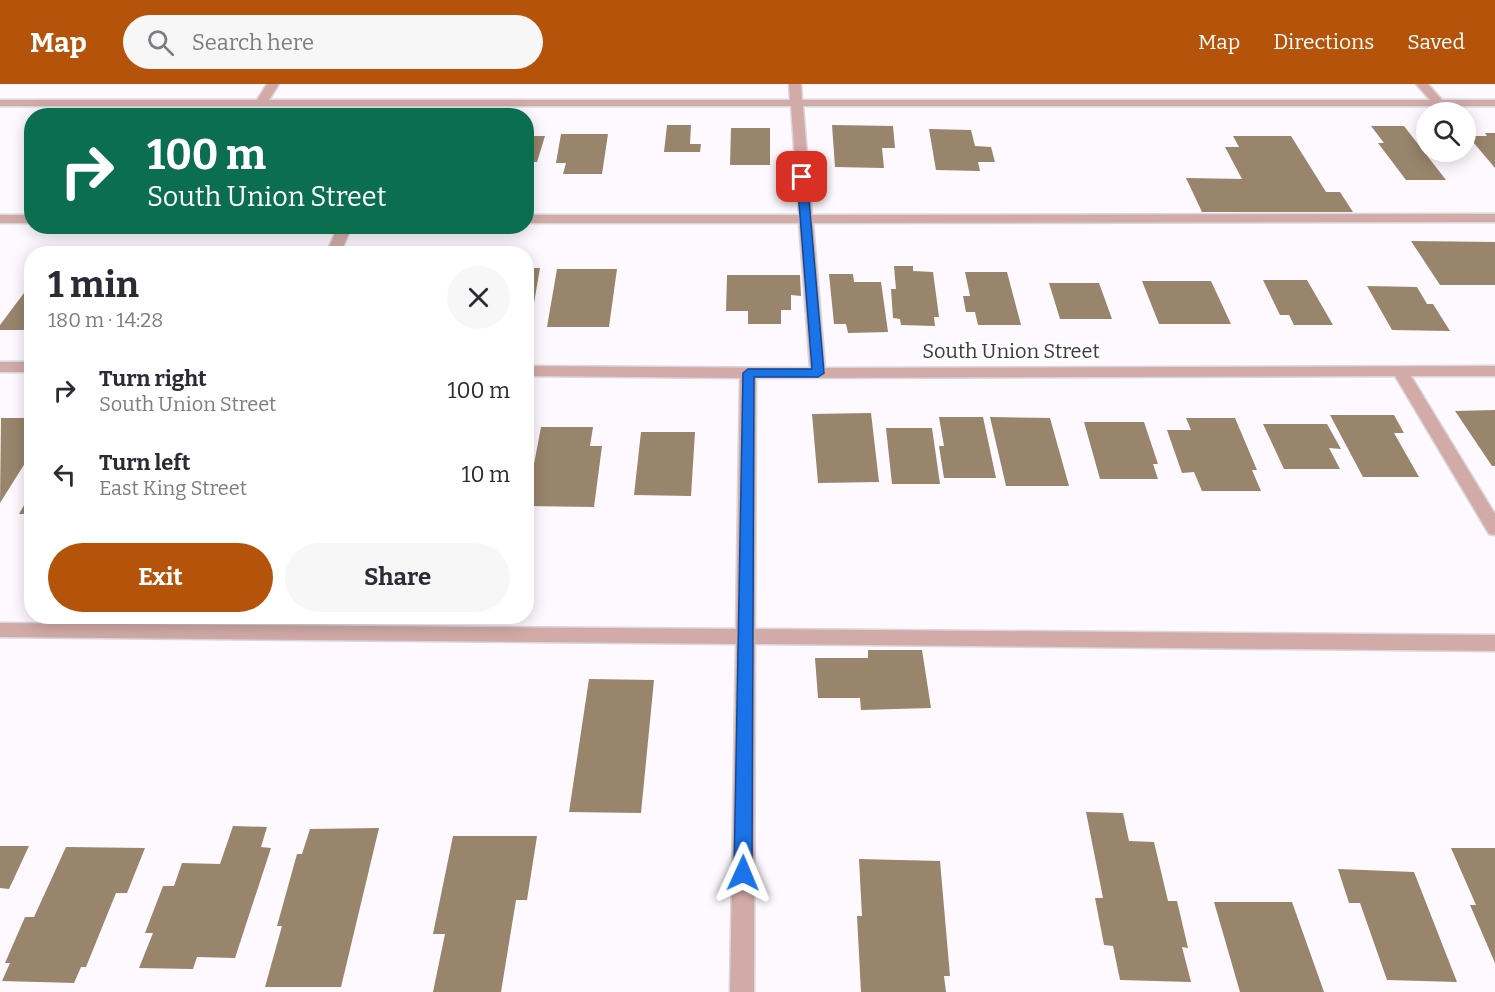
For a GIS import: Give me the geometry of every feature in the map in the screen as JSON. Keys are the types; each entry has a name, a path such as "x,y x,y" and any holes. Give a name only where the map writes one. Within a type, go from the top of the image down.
{"street":[{"path":"261,103 273,84"},
{"path":"795,84 818,373"},
{"path":"1422,84 1438,102"},
{"path":"0,103 1416,103"},
{"path":"1,116 13,103"},
{"path":"398,108 400,103"},
{"path":"1476,103 1495,103"},
{"path":"534,219 1495,218"},
{"path":"2,219 24,219"},
{"path":"0,367 24,367"},
{"name":"South Union Street","path":"534,371 818,373 1495,371"},
{"path":"1400,371 1495,529"},
{"path":"742,992 748,373"},
{"path":"0,630 1495,643"}],"building":[{"path":"667,125 691,125 690,144 701,144 700,152 664,152"},
{"path":"832,125 893,126 895,148 882,148 884,168 835,167"},
{"path":"1371,126 1404,126 1416,141 1416,162 1432,162 1446,180 1406,180 1378,143 1384,143"},
{"path":"731,128 770,128 770,165 730,165"},
{"path":"929,129 971,130 975,146 991,147 995,162 978,162 980,171 936,170"},
{"path":"1485,133 1495,133 1495,168 1476,145 1476,136 1487,136"},
{"path":"561,134 608,134 602,174 563,174 566,163 556,163"},
{"path":"534,136 545,136 537,162 534,162"},
{"path":"1233,136 1291,136 1326,192 1340,192 1353,212 1202,212 1186,178 1242,179 1225,147 1239,147"},
{"path":"1411,241 1495,242 1495,285 1440,285"},
{"path":"894,266 913,266 913,271 933,272 939,317 934,317 935,326 901,325 900,319 893,318 891,289 896,289"},
{"path":"534,268 540,268 534,303"},
{"path":"557,269 617,269 609,327 547,327"},
{"path":"965,272 1007,272 1021,325 978,325 975,312 966,312 963,296 970,296"},
{"path":"829,274 853,274 854,282 881,282 888,332 848,333 846,324 834,324"},
{"path":"727,275 800,275 801,296 791,295 791,310 781,310 781,324 748,324 748,311 726,311"},
{"path":"1263,280 1307,280 1333,325 1294,325 1289,315 1280,315"},
{"path":"1142,281 1211,281 1231,324 1159,324"},
{"path":"1049,283 1099,283 1112,319 1060,319"},
{"path":"1367,286 1417,287 1427,304 1433,304 1450,331 1392,330"},
{"path":"24,293 24,330 0,330 0,325"},
{"path":"1495,410 1495,466 1492,466 1455,411"},
{"path":"871,413 879,482 818,483 812,414"},
{"path":"1330,415 1394,415 1404,433 1394,433 1419,477 1363,477"},
{"path":"939,417 983,417 996,478 944,478 939,446 944,446"},
{"path":"990,417 1050,418 1069,486 1006,486"},
{"path":"1,418 24,418 24,465 0,503"},
{"path":"1186,418 1235,418 1257,470 1252,470 1261,491 1202,491 1194,472 1182,473 1167,430 1191,430"},
{"path":"1084,422 1144,422 1158,464 1153,464 1158,479 1100,479"},
{"path":"1263,424 1327,424 1341,449 1329,448 1340,469 1284,469"},
{"path":"541,427 593,427 590,446 602,446 594,507 534,506 534,464"},
{"path":"886,428 932,428 940,484 892,484"},
{"path":"641,432 695,432 691,496 634,495"},
{"path":"868,650 922,650 931,708 861,710 860,698 818,698 815,658 868,658"},
{"path":"589,679 654,680 641,813 569,812"},
{"path":"1086,812 1123,813 1129,841 1154,842 1168,901 1177,901 1188,948 1182,947 1191,982 1120,980 1113,946 1104,945 1095,898 1103,898"},
{"path":"233,826 267,827 261,847 271,848 235,958 197,957 193,969 139,968 153,933 145,933 163,886 174,886 182,863 220,864"},
{"path":"379,828 341,987 265,987 282,926 277,926 297,854 302,854 310,829"},
{"path":"453,836 537,836 527,900 516,900 501,992 433,992 445,934 433,934"},
{"path":"0,846 29,846 9,889 0,888"},
{"path":"66,847 145,848 127,893 116,893 86,967 81,967 74,983 2,981 10,963 5,963 25,917 34,917"},
{"path":"1451,848 1495,848 1495,963 1470,905 1476,905"},
{"path":"859,859 940,861 950,976 944,976 946,992 861,992 857,916 862,916"},
{"path":"1338,869 1414,872 1457,982 1387,980 1360,903 1349,903"},
{"path":"1214,902 1292,902 1324,992 1240,992"}],"route":[{"path":"743,873 748,373 818,373 802,177"}]}
